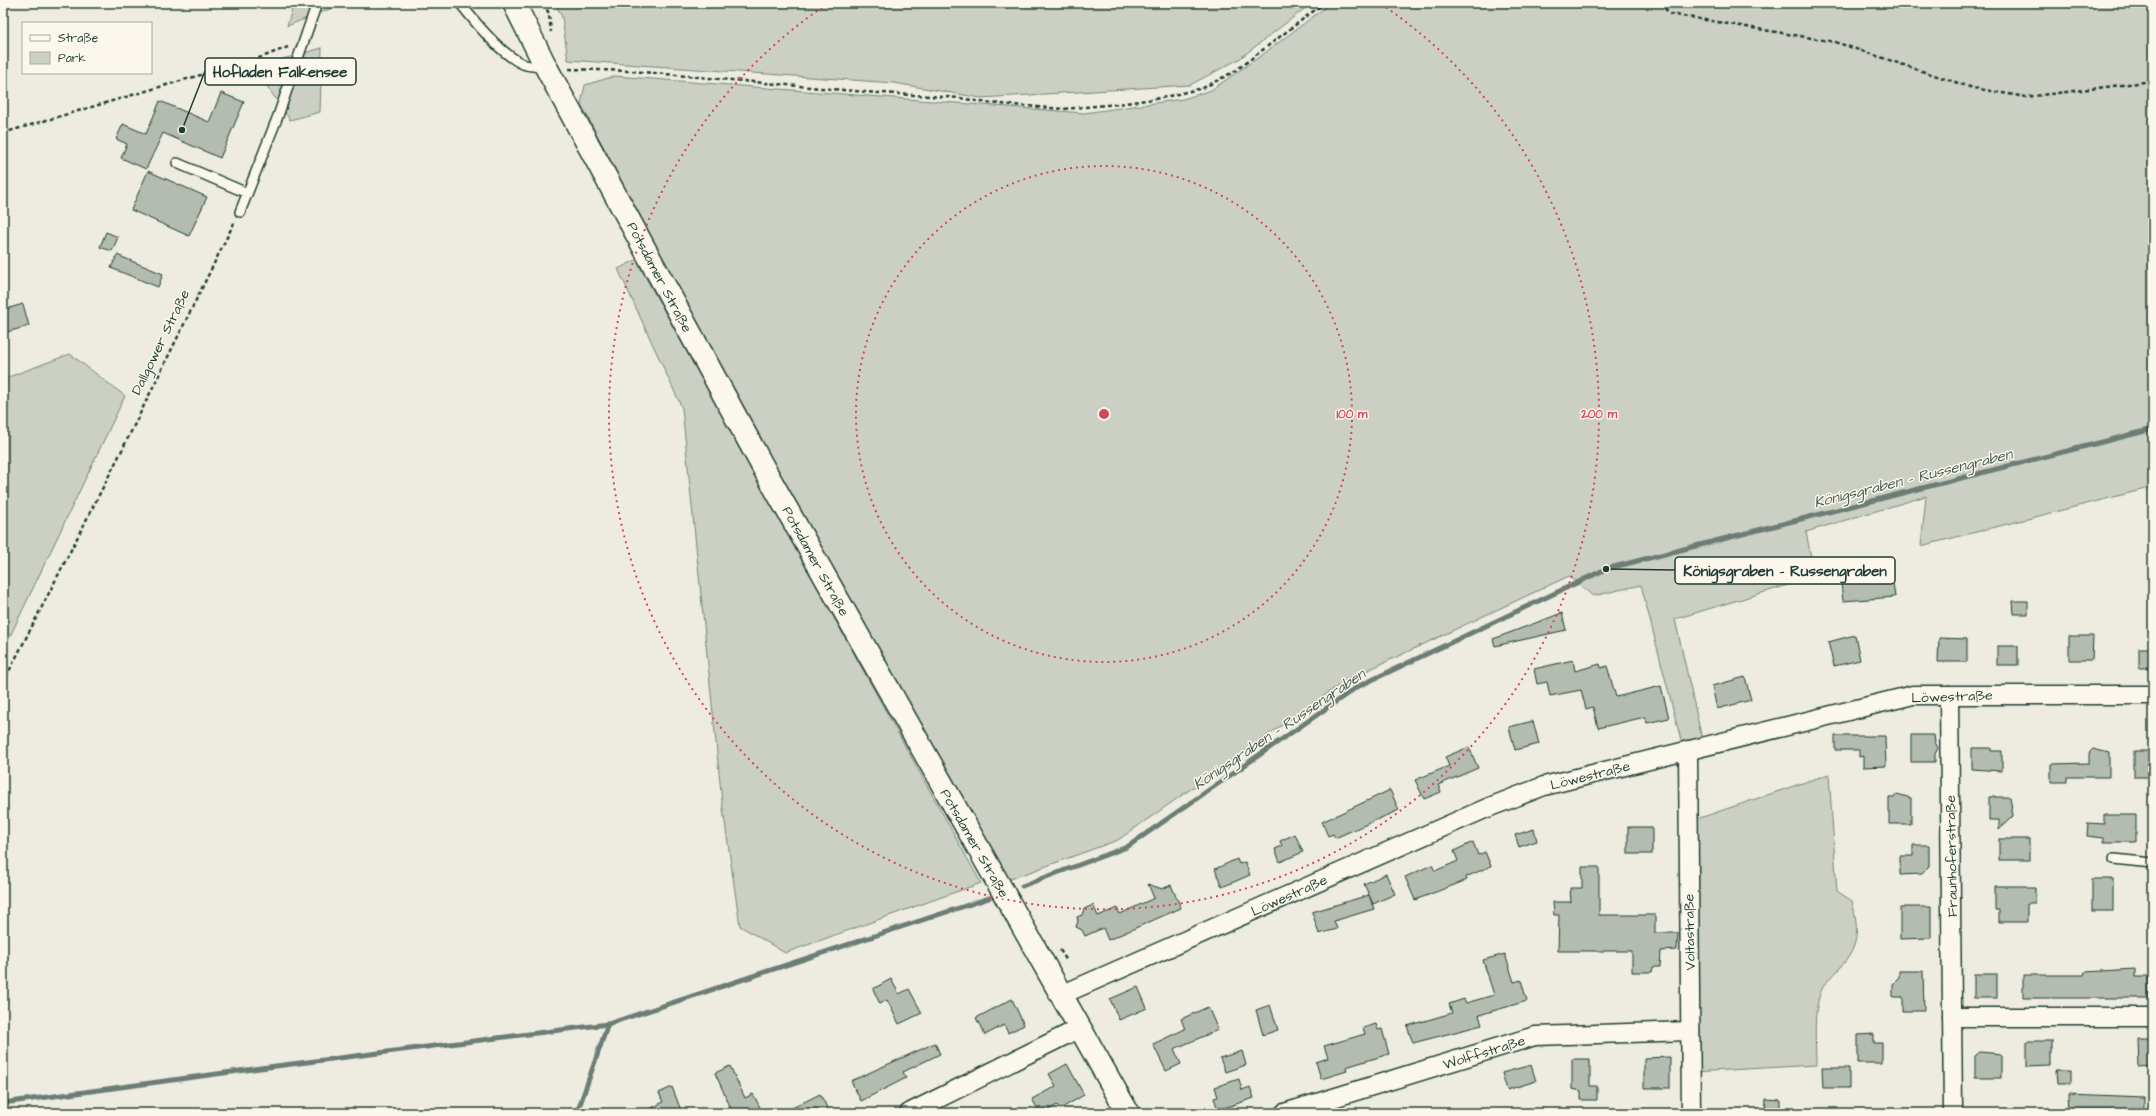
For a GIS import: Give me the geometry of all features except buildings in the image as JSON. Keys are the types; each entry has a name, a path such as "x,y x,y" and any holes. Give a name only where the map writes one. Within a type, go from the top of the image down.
{"street":[{"name":"Potsdamer Straße","path":"514,3 546,67 763,467 1128,1113"},
{"name":"Löwestraße","path":"1061,995 1487,808 1544,786 1913,695 2153,695"},
{"name":"Fraunhoferstraße","path":"1949,695 1953,1113"},
{"name":"Voltastraße","path":"1688,750 1691,1113"},
{"path":"1952,1017 2153,1017"},
{"path":"909,1113 1080,1028"},
{"name":"Wolffstraße","path":"1284,1113 1535,1036 1690,1031"}],"lane":[{"path":"240,212 278,116 317,3"},
{"path":"460,3 475,22 509,55 524,65 546,67"},
{"path":"177,163 247,193"},
{"path":"2114,859 2153,863"}],"path":[{"path":"546,67 630,71 866,92 960,98 988,103 1063,109 1118,104 1203,88 1235,71 1324,3"},
{"path":"1660,3 1670,14 1835,42 1973,88 2026,96 2153,81"},
{"path":"3,134 262,57 303,42"},
{"name":"Dallgower Straße","path":"3,683 121,452 240,212"}],"green space":[{"path":"294,3 336,3 335,7 287,26"},
{"path":"555,3 1312,3 1239,59 1190,85 981,98 894,83 568,60 562,17"},
{"path":"1331,3 2153,3 2153,487 1921,546 1926,496 1806,532 1815,577 1675,619 1702,739 1682,744 1641,585 1593,596 1569,576 1345,681 1118,840 1008,880 735,398 581,104 585,85 615,76 1084,113 1183,99 1211,90 1262,55"},
{"path":"322,48 320,112 290,120 254,67"},
{"path":"636,260 981,883 785,953 740,926 722,802 682,408 618,269"},
{"path":"70,354 125,396 3,651 3,379"},
{"path":"1829,774 1837,891 1852,901 1856,921 1856,937 1851,953 1846,961 1824,984 1820,995 1817,1005 1815,1025 1816,1065 1693,1072 1691,821"}],"waterway":[{"name":"Königsgraben - Russengraben","path":"1022,886 1127,847 1357,687 1606,569 2153,429"},
{"path":"3,1103 268,1067 608,1024 989,898"},
{"path":"577,1113 608,1024"}],"place":[{"name":"Hofladen Falkensee","path":"182,130"},
{"name":"Königsgraben - Russengraben","path":"1606,569"}]}
